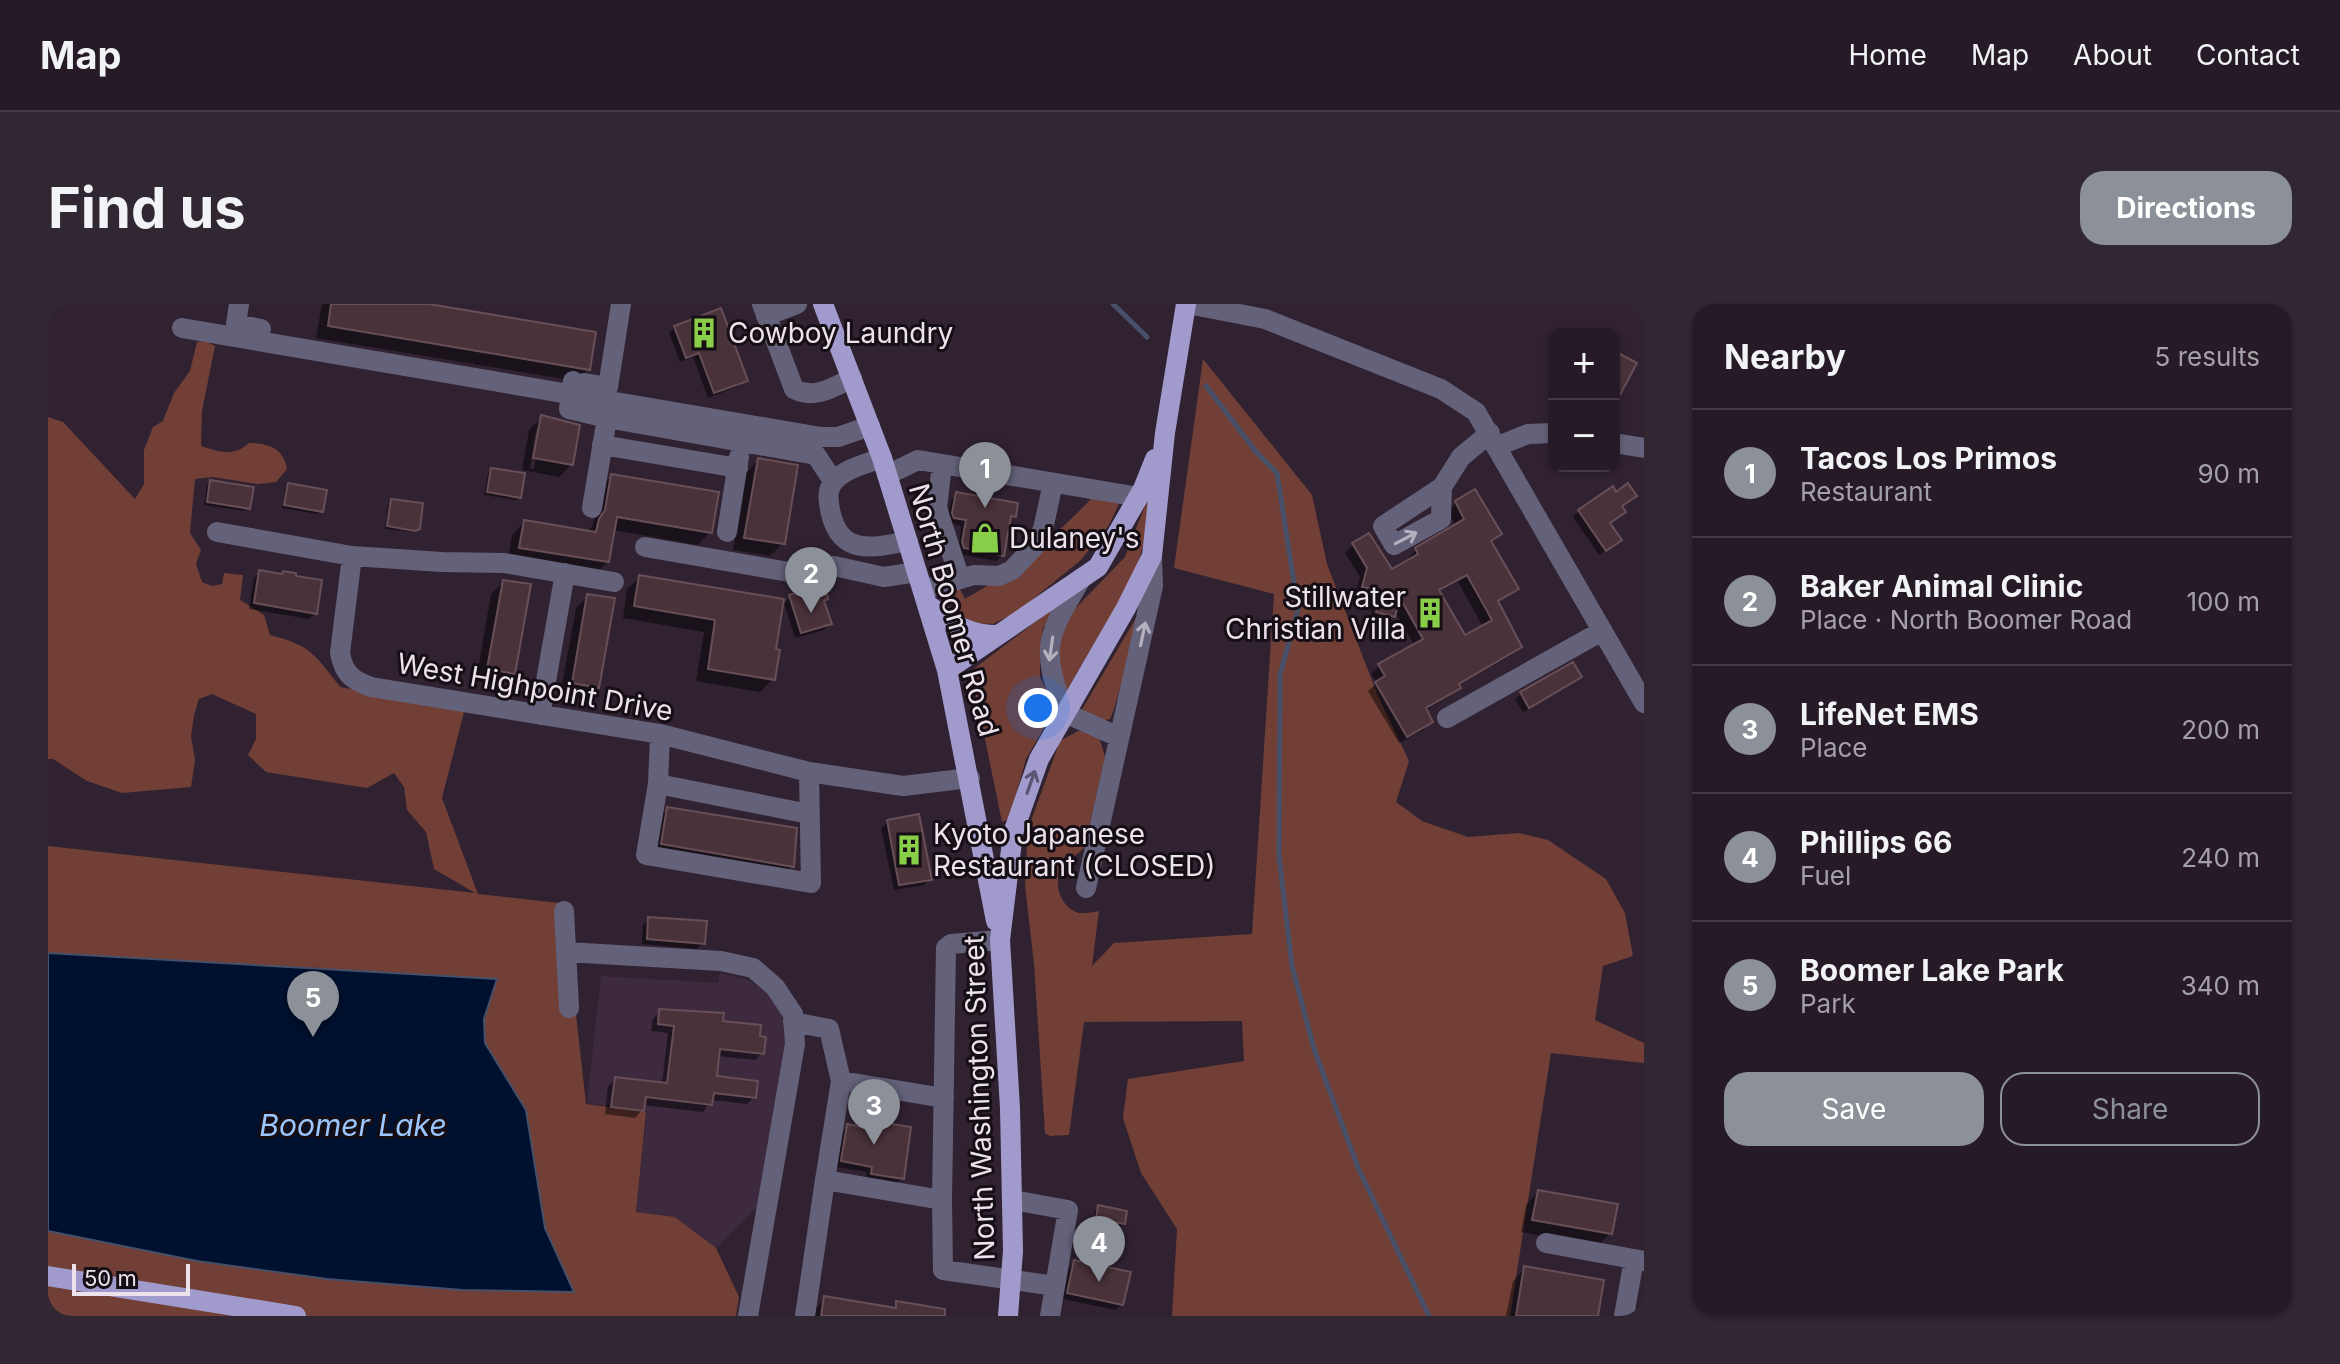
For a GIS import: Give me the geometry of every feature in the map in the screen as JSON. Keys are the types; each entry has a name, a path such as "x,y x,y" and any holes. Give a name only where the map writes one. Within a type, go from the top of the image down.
{"main road":[{"name":"North Boomer Road","path":"823,304 885,466 947,670 1000,940"},
{"name":"North Washington Street","path":"1008,1316 1012,1279 1012,1200 1000,940 1013,833 1039,759 1119,621 1152,556 1165,433 1187,304"},
{"name":"North Washington Street","path":"947,670 1098,567 1139,497 1165,433"},
{"path":"922,589 965,630 978,635 998,635"},
{"path":"48,1276 296,1316"}],"street":[{"path":"239,304 236,324 821,437 838,437 870,426"},
{"path":"182,328 572,388 608,387 621,304"},
{"path":"797,304 764,310 794,389 813,394 852,378"},
{"path":"1187,304 1265,319 1441,389 1476,412 1644,703"},
{"path":"572,388 569,409 816,455 833,481"},
{"path":"592,508 607,418"},
{"path":"1442,487 1461,457 1494,440 1548,433"},
{"path":"727,532 742,442"},
{"path":"1620,444 1644,448"},
{"path":"602,445 738,468"},
{"path":"908,541 878,547 841,538 834,525 828,500 833,481 849,471 918,460 1139,497"},
{"path":"942,464 937,508 960,579"},
{"path":"645,547 789,572 834,566 922,589 974,575 999,576 1012,570 1034,547 1043,529 1053,483"},
{"path":"217,532 352,556 504,563 614,582"},
{"name":"West Highpoint Drive","path":"352,556 340,653 343,669 354,681 371,687 660,734 809,772 903,786 970,778"},
{"path":"1086,888 1153,586 1152,556"},
{"path":"540,715 565,573"},
{"path":"1081,579 1056,621 1048,653 1052,680 1065,713 1119,737"},
{"path":"1447,718 1602,631"},
{"path":"660,734 658,784 646,855 811,883 809,772"},
{"path":"658,784 809,814"},
{"path":"564,911 569,1008"},
{"path":"1000,940 951,944 946,948 943,1270 1055,1286"},
{"path":"566,952 721,961 753,968 775,987 793,1014 795,1044 748,1316"},
{"path":"793,1022 829,1029 841,1081 805,1316"},
{"path":"841,1081 944,1098"},
{"path":"825,1180 942,1200"},
{"path":"1012,1200 1068,1210 1050,1316"},
{"path":"1546,1243 1639,1260 1624,1316"}],"shaded area":[{"path":"205,341 215,346 202,411 201,446 226,452 238,450 249,443 263,444 279,452 287,469 276,482 258,484 212,477 195,479 190,533 201,550 196,564 202,582 212,586 222,584 224,573 243,575 240,600 264,615 270,635 295,643 311,653 340,687 465,708 442,798 478,894 559,903 571,970 586,1104 646,1112 636,1212 675,1217 716,1248 739,1297 736,1316 48,1316 48,846 475,893 434,869 426,832 407,810 404,787 394,773 367,788 266,772 248,755 256,739 256,714 212,694 199,699 194,715 191,737 195,760 191,787 122,793 87,781 53,759 48,759 48,417 63,422 135,499 144,484 144,450 153,427 163,421 174,393 190,371 197,342"},
{"path":"1203,359 1312,495 1327,564 1378,696 1409,761 1396,802 1422,821 1468,837 1519,833 1548,840 1606,879 1625,913 1633,956 1603,966 1595,1020 1644,1043 1644,1063 1551,1053 1510,1316 1172,1316 1177,1229 1141,1173 1123,1118 1128,1079 1244,1061 1242,1021 1084,1022 1069,1135 1050,1136 1045,1133 1034,964 1025,885 1028,829 1060,741 1078,731 1090,732 1100,740 1105,757 1085,846 1063,865 1058,882 1060,895 1067,906 1081,913 1099,911 1092,966 1114,943 1252,934 1274,594 1174,568"},
{"path":"1095,495 1123,495 1109,525 1081,560 1017,612 993,624 972,623 960,616 948,590 959,587 965,599 984,588 1034,552"},
{"path":"1148,498 1154,502 1136,572 1067,690 1056,664 1059,634 1068,616 1125,557"},
{"path":"1142,608 1144,610 1113,712 1110,719 1101,721 1081,711"},
{"path":"1051,610 1055,614 1043,628 1040,678 1056,707 1026,759 1009,819 1002,822 971,671"},
{"path":"720,973 746,979 774,996 790,1035 762,1202 716,1248 676,1217 636,1212 647,1111 587,1103 601,976 718,983"}],"water":[{"name":"Boomer Lake","path":"48,953 497,979 484,1019 485,1043 526,1110 545,1228 574,1292 462,1290 327,1279 197,1261 48,1231"}],"building":[{"path":"331,304 429,304 596,332 590,370 328,326"},
{"path":"721,308 748,381 714,393 699,353 686,358 674,326"},
{"path":"1620,354 1637,363 1620,395"},
{"path":"541,415 580,425 573,465 533,458"},
{"path":"758,458 798,465 785,544 744,538"},
{"path":"491,468 525,473 521,498 487,492"},
{"path":"611,474 719,492 712,533 617,517 609,562 519,548 524,520 596,532 605,510"},
{"path":"210,480 254,487 250,509 207,502"},
{"path":"288,483 327,490 323,512 284,505"},
{"path":"1628,483 1637,496 1622,506 1626,512 1610,523 1622,540 1606,551 1578,510 1613,486 1616,492"},
{"name":"Stillwater Christian Villa","path":"1475,489 1502,534 1491,541 1519,589 1498,601 1522,647 1459,684 1461,688 1426,708 1433,722 1407,737 1375,682 1385,676 1378,664 1423,639 1400,598 1395,617 1376,612 1379,603 1371,589 1362,587 1367,568 1352,543 1369,533 1392,569 1418,554 1415,548 1464,519 1455,501","holes":["1467,575 1492,620 1465,635 1439,590"]},
{"path":"956,492 1018,503 1016,517 1011,516 1004,556 964,548 962,542 966,520 954,518 952,513"},
{"path":"391,499 423,503 420,529 415,531 387,526"},
{"path":"259,570 296,573 296,576 322,580 317,614 254,603"},
{"path":"639,575 784,599 776,649 780,650 775,680 708,669 715,620 634,606"},
{"path":"503,580 531,584 515,674 487,669"},
{"path":"824,580 828,599 824,601 832,624 801,633 789,595 810,589 809,583"},
{"path":"587,594 615,598 599,688 572,683"},
{"path":"1573,662 1582,677 1529,708 1520,692"},
{"path":"667,807 797,828 794,867 661,844"},
{"name":"Kyoto Japanese Restaurant (CLOSED)","path":"919,814 932,880 899,885 887,820"},
{"path":"648,917 707,921 705,944 647,939"},
{"path":"659,1009 724,1013 723,1021 761,1025 760,1036 766,1037 764,1054 720,1049 717,1076 758,1081 756,1098 714,1093 712,1105 646,1097 644,1111 611,1107 615,1077 667,1083 674,1026 658,1024"},
{"path":"879,1122 911,1127 904,1179 871,1174 872,1167 841,1161 847,1124 877,1130"},
{"path":"1538,1190 1618,1204 1612,1234 1532,1220"},
{"path":"1098,1205 1127,1211 1125,1224 1096,1219"},
{"path":"1074,1260 1131,1272 1123,1305 1067,1293"},
{"path":"1524,1266 1604,1280 1598,1316 1516,1316"},
{"path":"824,1296 896,1308 896,1301 945,1309 945,1316 821,1316"}],"waterway":[{"path":"1113,304 1147,337"},
{"path":"1206,386 1257,453 1277,473 1298,609 1280,675 1279,856 1292,966 1314,1049 1359,1170 1429,1316"}],"place":[{"name":"Cowboy Laundry","path":"704,333"},
{"name":"Tacos Los Primos","path":"985,508"},
{"name":"Dulaney's","path":"985,538"},
{"name":"Baker Animal Clinic","path":"811,613"},
{"name":"Stillwater Christian Villa","path":"1430,613"},
{"name":"Kyoto Japanese Restaurant (CLOSED)","path":"909,850"},
{"name":"Boomer Lake Park","path":"313,1037"},
{"name":"LifeNet EMS","path":"874,1145"},
{"name":"Phillips 66","path":"1099,1282"}]}
